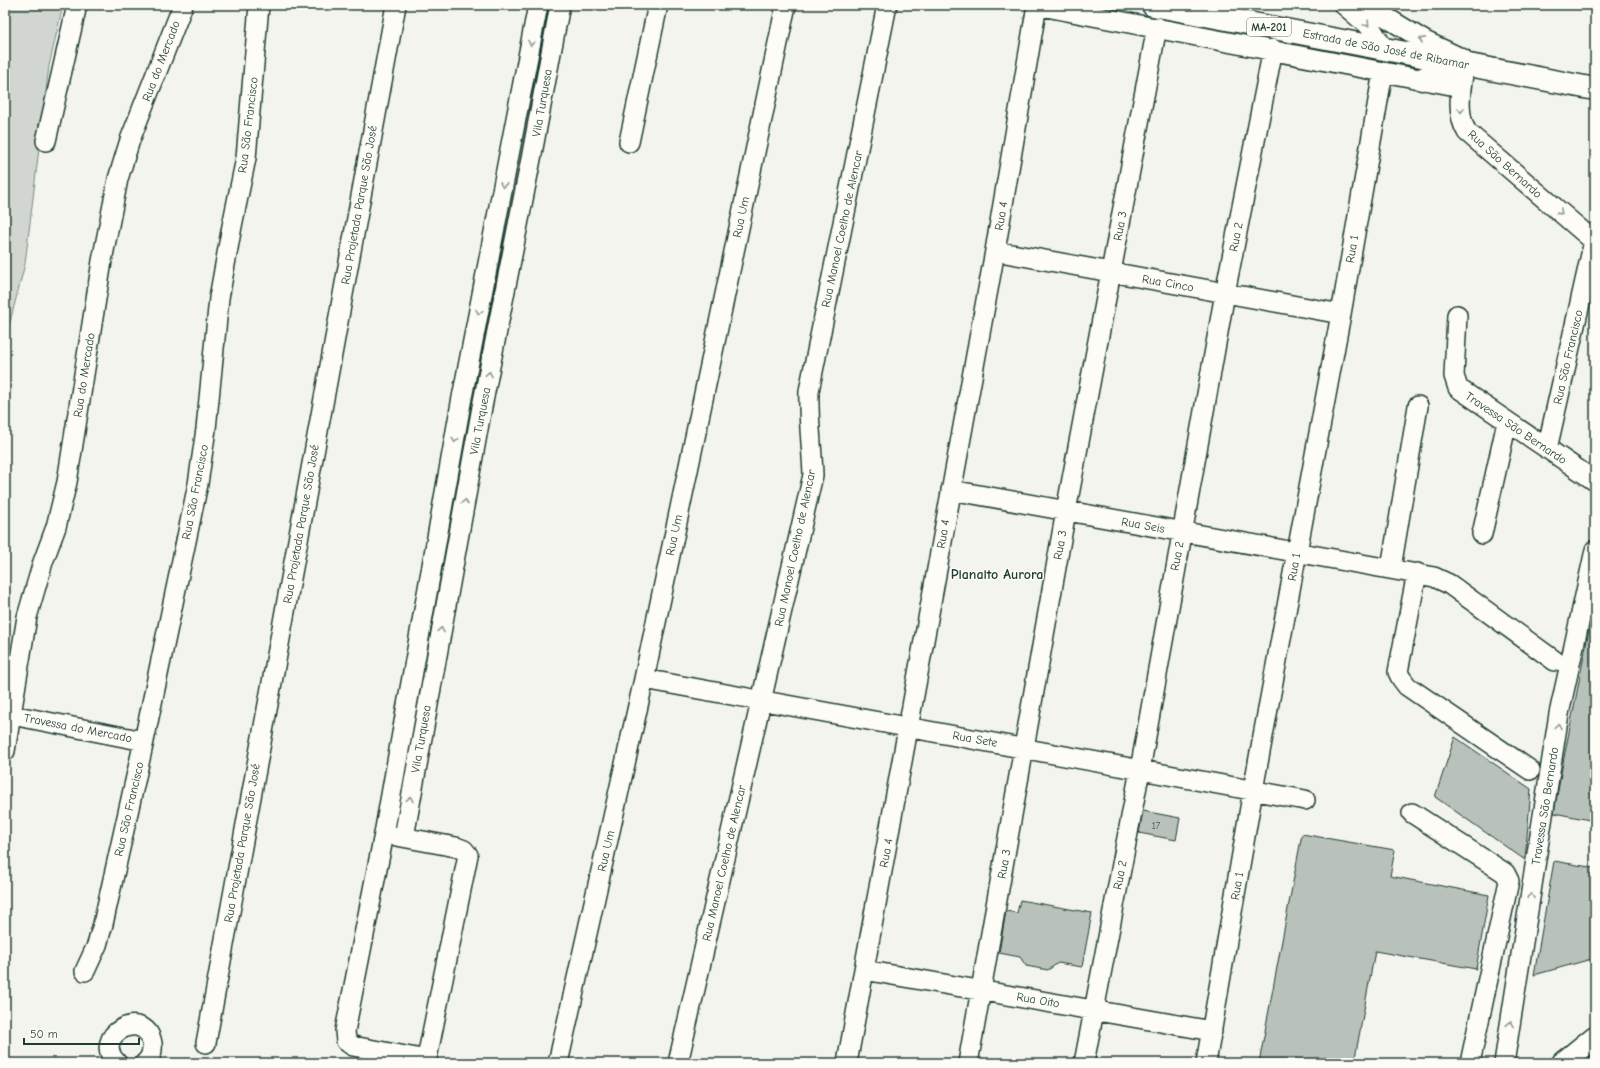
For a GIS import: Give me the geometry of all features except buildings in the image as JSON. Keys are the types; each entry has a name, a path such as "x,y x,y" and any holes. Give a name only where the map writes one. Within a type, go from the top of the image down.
{"main road":[{"name":"Estrada de São José de Ribamar","path":"1154,5 1595,88"},
{"path":"1422,79 1474,66"},
{"path":"1563,1063 1595,1037"}],"street":[{"path":"46,142 76,5"},
{"name":"Rua do Mercado","path":"5,751 27,617 43,562 56,527 67,482 102,261 118,179 130,140 183,5"},
{"name":"Rua São Francisco","path":"85,971 97,945 103,924 144,741 198,484 206,429 219,298 246,158 259,5"},
{"name":"Rua Projetada Parque São José","path":"206,1043 396,5"},
{"name":"Vila Turquesa","path":"384,834 456,846 464,850 468,855 426,1061 353,1046 346,1041 345,1036 384,834 462,403 538,5"},
{"name":"Vila Turquesa","path":"404,837 482,407 560,5"},
{"path":"629,142 658,5"},
{"name":"Rua Um","path":"558,1063 644,679 786,5"},
{"name":"Rua Manoel Coelho de Alencar","path":"678,1063 813,475 808,417 809,391 887,5"},
{"name":"Estrada de São José de Ribamar","path":"1037,5 1273,49 1461,87"},
{"name":"Rua 4","path":"847,1063 995,251 1037,5"},
{"path":"1344,5 1371,28 1384,49"},
{"path":"1366,5 1424,41 1474,66"},
{"name":"Rua 3","path":"968,1063 1066,511 1157,28"},
{"name":"Rua 2","path":"1084,1063 1140,770 1225,293 1273,49"},
{"name":"Rua São Bernardo","path":"1474,66 1461,87 1461,117 1467,132 1594,241"},
{"name":"Rua 1","path":"1206,1063 1253,790 1341,314 1382,72"},
{"path":"509,155 531,159"},
{"name":"Rua São Francisco","path":"1547,449 1594,241"},
{"name":"Rua Cinco","path":"995,251 1341,314"},
{"name":"Travessa São Bernardo","path":"1457,315 1454,376 1458,388 1595,481"},
{"path":"462,403 482,407"},
{"path":"1391,568 1418,406"},
{"path":"1482,534 1506,422"},
{"name":"Rua Seis","path":"951,490 1296,553 1391,568 1434,577 1449,584 1555,661"},
{"name":"Travessa São Bernardo","path":"1504,1063 1559,714 1595,550"},
{"path":"1417,573 1398,672 1401,678 1407,686 1530,770"},
{"path":"416,654 436,657"},
{"name":"Rua Sete","path":"644,679 1305,800"},
{"name":"Travessa do Mercado","path":"12,715 144,741"},
{"path":"1412,813 1505,873 1509,881 1470,1063"},
{"name":"Rua Oito","path":"864,970 1212,1031"},
{"path":"117,1063 112,1056 110,1043 117,1031 129,1026 136,1026 148,1034 153,1047 151,1055 145,1063"}],"shaded area":[{"path":"5,5 63,5 49,66 25,264 5,341"},
{"path":"1595,1052 1595,1063 1582,1063"}],"district":[{"name":"Planalto Aurora","path":"997,574"}]}
